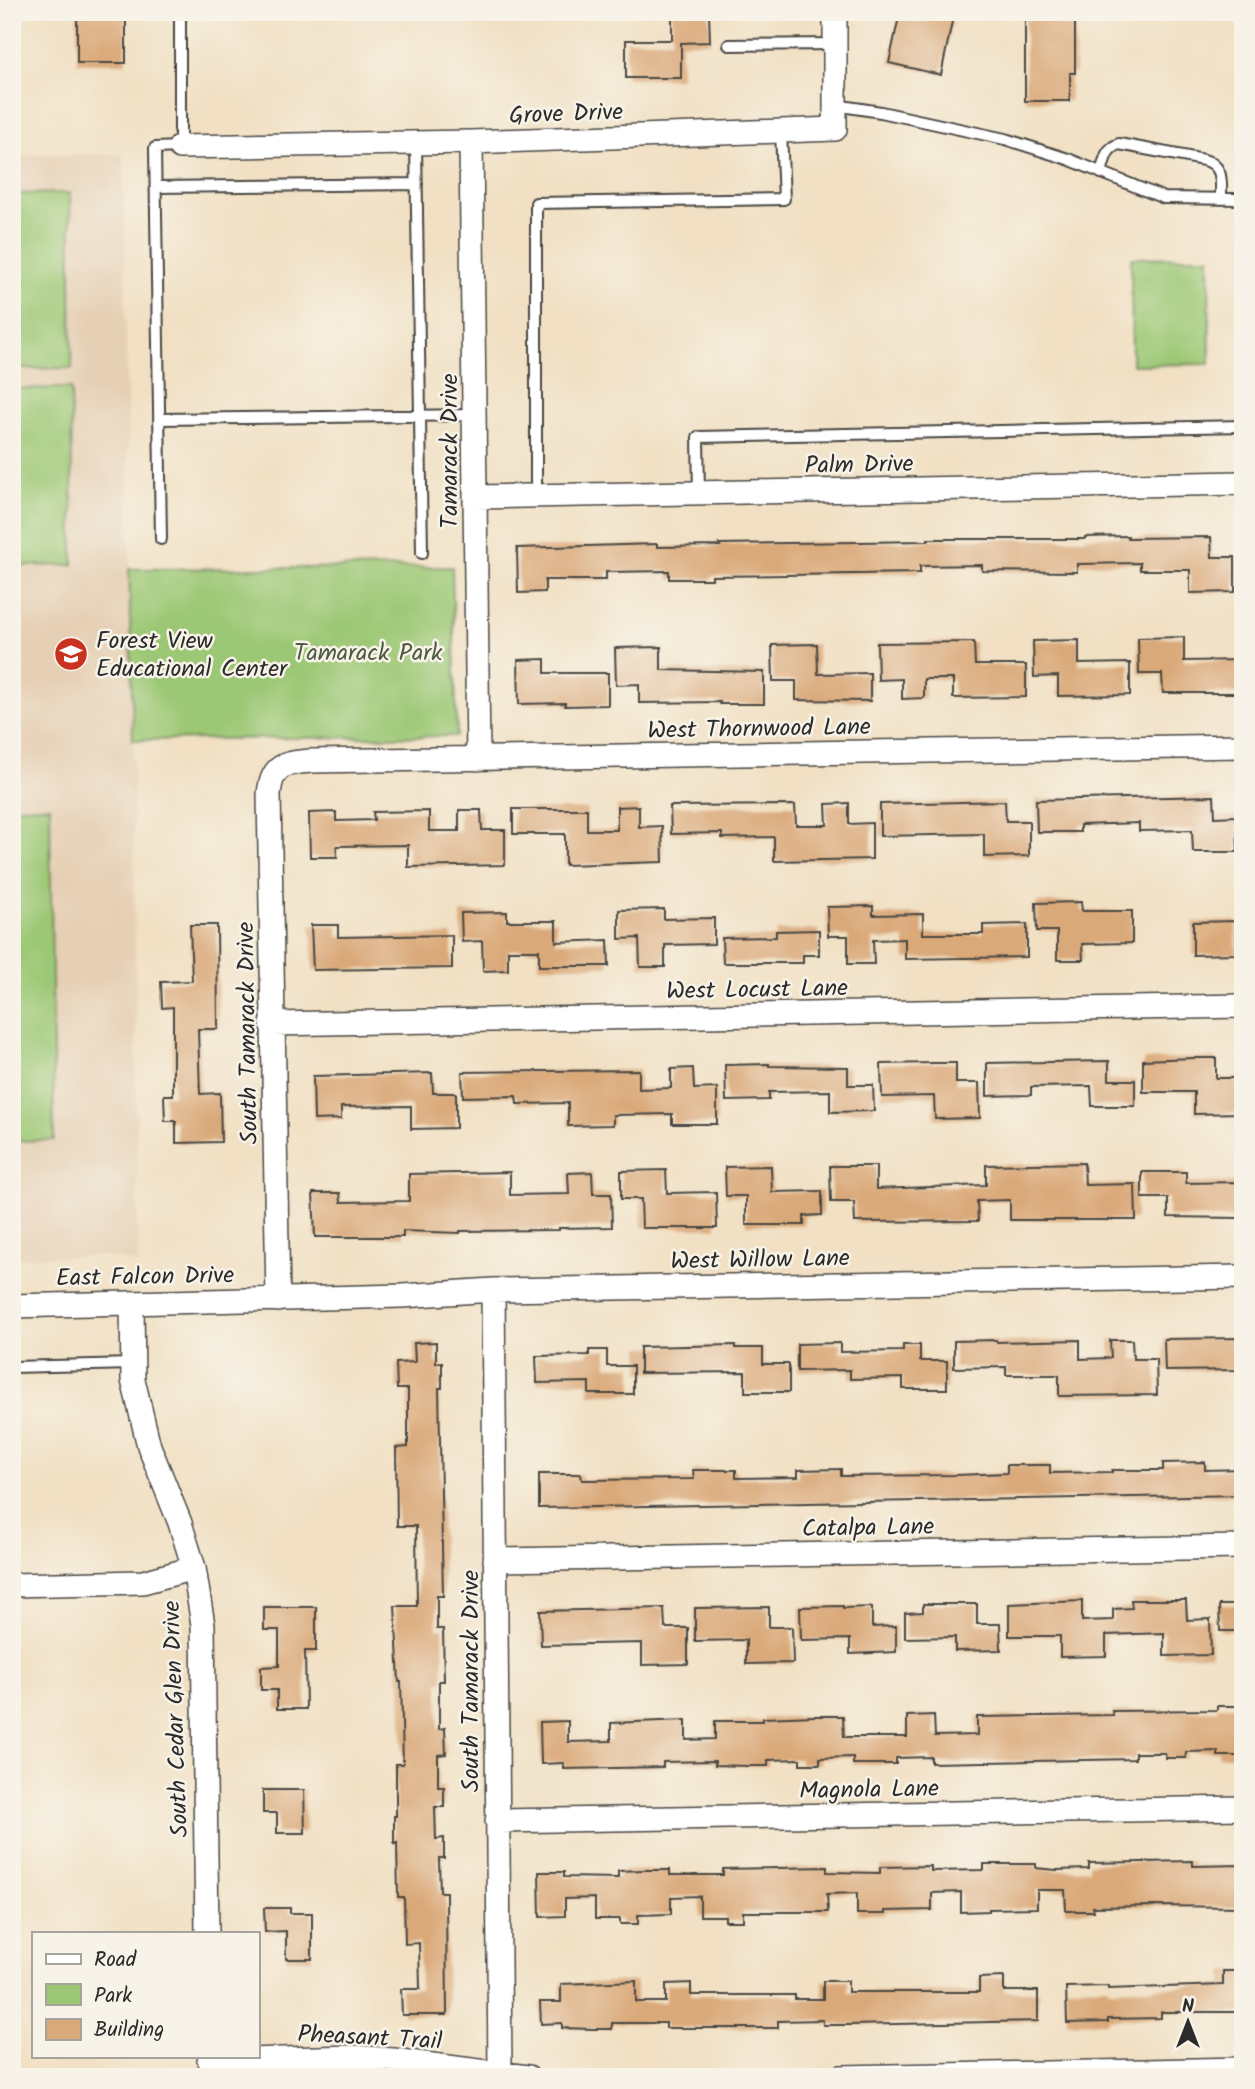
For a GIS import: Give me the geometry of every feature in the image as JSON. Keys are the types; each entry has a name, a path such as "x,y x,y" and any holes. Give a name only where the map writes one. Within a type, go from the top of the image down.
{"street":[{"name":"Grove Drive","path":"180,147 471,142 835,130 835,12"},
{"name":"Tamarack Drive","path":"471,142 478,759"},
{"name":"Palm Drive","path":"475,497 1243,483"},
{"name":"West Thornwood Lane","path":"278,768 311,761 1243,746"},
{"name":"South Tamarack Drive","path":"278,768 270,782 269,794 278,1300"},
{"name":"West Locust Lane","path":"272,1024 1243,1006"},
{"name":"West Willow Lane","path":"278,1300 493,1290 1243,1277"},
{"name":"South Tamarack Drive","path":"493,1290 500,2072"},
{"name":"East Falcon Drive","path":"12,1306 278,1300"},
{"name":"South Cedar Glen Drive","path":"132,1303 133,1380 149,1446 180,1522 194,1568 203,1625 207,1932"},
{"name":"Catalpa Lane","path":"495,1560 1243,1547"},
{"path":"12,1585 143,1582 194,1568"},
{"name":"Magnola Lane","path":"497,1821 1243,1808"},
{"name":"Pheasant Trail","path":"209,2064 353,2057 528,2077"},
{"path":"841,2077 1243,2069"}],"lane":[{"path":"161,539 155,148 180,147 180,12"},
{"path":"729,45 835,44"},
{"path":"835,105 881,112 1006,139 1164,198 1243,199"},
{"path":"536,495 536,203 784,199 781,132"},
{"path":"416,143 422,552"},
{"path":"1101,173 1107,152 1119,144 1204,160 1213,162 1221,173 1221,199"},
{"path":"156,187 417,184"},
{"path":"159,419 475,415"},
{"path":"699,493 698,437 1243,426"},
{"path":"12,1367 133,1364"}],"shaded area":[{"name":"Forest View Educational Center","path":"123,154 138,1264 107,1256 12,1258 12,155"}],"green space":[{"path":"70,193 72,368 12,369 12,194"},
{"path":"1209,257 1210,364 1132,365 1131,258"},
{"path":"71,388 73,565 12,566 12,389"},
{"name":"Tamarack Park","path":"452,567 457,736 133,740 129,569"},
{"path":"50,806 54,1140 12,1141 12,807"}],"building":[{"path":"77,12 126,12 126,63 77,63"},
{"path":"672,12 709,12 710,42 681,43 681,78 626,78 626,40 672,40"},
{"path":"900,12 954,12 941,75 889,63"},
{"path":"1025,12 1075,12 1075,73 1070,73 1070,101 1025,101"},
{"path":"1128,536 1211,537 1212,557 1235,557 1235,592 1190,593 1190,570 1140,570 1140,563 1077,564 1077,572 982,571 982,565 920,566 920,573 712,576 712,579 669,579 669,571 606,572 606,580 545,580 545,592 518,593 517,548 657,544 657,547 720,546 719,544 928,539 1085,539"},
{"path":"1184,637 1184,661 1243,660 1243,693 1163,693 1162,674 1139,674 1138,638"},
{"path":"1079,640 1079,664 1130,663 1130,695 1058,696 1058,676 1034,677 1033,641"},
{"path":"974,642 975,665 1026,665 1026,697 953,698 953,679 924,679 924,698 902,699 902,679 878,680 877,643"},
{"path":"817,644 818,674 870,673 870,701 796,700 796,681 773,681 772,645"},
{"path":"661,647 661,670 764,672 764,704 639,703 639,684 616,685 615,648"},
{"path":"545,659 545,673 608,673 608,705 519,704 518,660"},
{"path":"1214,796 1215,817 1237,816 1238,852 1193,852 1192,830 1139,831 1139,823 1080,825 1080,832 1037,832 1036,800"},
{"path":"1005,801 1006,821 1029,821 1029,856 984,857 984,834 880,836 880,804"},
{"path":"849,803 849,824 872,823 872,859 774,861 774,837 722,838 722,833 671,834 670,806 795,805 796,825 827,825 826,804"},
{"path":"639,806 639,827 662,826 663,862 565,865 565,834 513,834 513,809 587,809 587,830 617,830 617,807"},
{"path":"459,810 481,810 482,830 505,830 505,865 408,867 408,845 337,846 337,857 310,857 309,813 336,812 336,821 374,820 373,812 429,811 429,831 459,831"},
{"path":"1081,902 1082,911 1132,911 1132,943 1082,944 1083,960 1057,960 1057,931 1037,931 1036,903"},
{"path":"873,906 873,915 923,914 923,934 983,934 983,925 1027,924 1027,957 905,959 905,939 873,940 874,964 848,964 848,936 828,936 827,907"},
{"path":"664,909 664,919 714,918 714,944 665,945 665,967 640,967 639,938 619,939 619,910"},
{"path":"507,912 507,921 556,921 556,942 608,940 609,966 539,966 539,950 508,950 508,970 483,971 482,941 462,942 461,913"},
{"path":"1236,921 1237,954 1193,955 1193,922"},
{"path":"190,925 217,925 218,1029 198,1029 200,1094 220,1093 221,1142 176,1143 176,1121 165,1121 164,1095 173,1095 173,1007 162,1008 161,982 192,981"},
{"path":"311,925 338,925 338,937 452,935 452,968 313,970"},
{"path":"819,930 819,955 803,955 803,963 723,963 722,938 776,937 776,931"},
{"path":"1216,1058 1216,1078 1239,1078 1240,1113 1194,1114 1194,1092 1143,1092 1143,1060"},
{"path":"1109,1061 1109,1080 1135,1080 1135,1106 1092,1106 1091,1086 1031,1087 1031,1095 987,1096 987,1063"},
{"path":"956,1063 956,1083 979,1083 980,1118 935,1119 934,1096 882,1097 881,1064"},
{"path":"725,1065 848,1067 848,1085 873,1085 874,1111 830,1112 830,1091 769,1092 769,1100 726,1101"},
{"path":"693,1068 694,1089 717,1088 717,1124 672,1124 672,1114 613,1115 613,1125 568,1126 568,1103 517,1104 516,1096 463,1097 462,1072 639,1070 639,1089 671,1088 671,1069"},
{"path":"432,1073 433,1093 456,1093 456,1128 411,1129 411,1106 341,1107 341,1119 314,1120 313,1076"},
{"path":"1084,1163 1085,1185 1135,1184 1136,1220 1010,1220 1010,1200 977,1201 978,1221 855,1222 854,1202 831,1202 830,1166 876,1166 876,1189 986,1185 986,1165"},
{"path":"771,1166 772,1192 822,1191 822,1215 804,1216 804,1225 746,1225 746,1196 726,1196 725,1167"},
{"path":"666,1170 667,1193 716,1192 717,1228 642,1228 641,1199 621,1199 621,1171"},
{"path":"510,1172 510,1195 569,1194 568,1173 592,1172 593,1194 611,1194 612,1227 460,1233 403,1231 403,1237 315,1237 313,1193 340,1193 341,1202 409,1201 409,1174"},
{"path":"1142,1172 1186,1172 1186,1183 1238,1182 1239,1218 1168,1217 1168,1198 1142,1198"},
{"path":"1243,1338 1243,1370 1165,1371 1164,1339"},
{"path":"1080,1340 1080,1359 1111,1358 1110,1340 1132,1340 1133,1359 1156,1359 1157,1395 1059,1396 1059,1375 1006,1375 1006,1367 954,1368 954,1341"},
{"path":"436,1342 436,1363 442,1362 442,1388 439,1388 443,1596 437,1596 437,1629 443,1629 444,1681 439,1681 439,1729 445,1728 446,1754 438,1755 438,1787 444,1787 444,1807 435,1807 436,1839 444,1838 444,1858 439,1858 440,1892 446,1892 447,2015 402,2015 401,1989 420,1989 419,1943 405,1944 404,1897 398,1897 397,1843 394,1844 396,1764 403,1764 401,1682 395,1606 417,1606 416,1526 397,1526 396,1448 408,1447 408,1389 397,1389 396,1363 415,1362 414,1343"},
{"path":"840,1343 840,1352 903,1351 903,1345 920,1345 920,1361 947,1361 947,1389 903,1389 903,1378 850,1379 850,1370 797,1371 797,1344"},
{"path":"735,1345 735,1348 763,1348 763,1364 789,1364 789,1392 745,1392 745,1372 640,1373 640,1347"},
{"path":"589,1350 607,1350 607,1366 633,1366 633,1394 589,1394 589,1382 537,1383 536,1356 589,1355"},
{"path":"1205,1462 1205,1470 1243,1469 1243,1495 539,1508 539,1474 581,1474 582,1480 694,1479 693,1470 736,1470 736,1478 798,1477 798,1470 841,1469 841,1476 956,1475 1007,1473 1007,1465 1050,1465 1050,1473 1163,1470 1163,1463"},
{"path":"1131,1600 1186,1600 1187,1620 1210,1619 1211,1655 1164,1656 1164,1633 1106,1635 1106,1656 1060,1657 1060,1636 1009,1636 1009,1604 1082,1601 1082,1621 1113,1620 1113,1609 1132,1608"},
{"path":"923,1604 977,1604 977,1624 1000,1624 1001,1650 955,1651 955,1637 905,1638 905,1613 923,1612"},
{"path":"1219,1605 1243,1605 1243,1631 1220,1631"},
{"path":"264,1607 316,1607 316,1651 305,1651 306,1709 277,1709 277,1690 261,1690 261,1667 279,1666 279,1630 264,1630"},
{"path":"769,1607 769,1627 792,1627 793,1663 746,1664 746,1640 695,1641 695,1608"},
{"path":"800,1607 872,1607 872,1627 896,1626 896,1652 850,1654 850,1639 801,1640"},
{"path":"664,1608 665,1628 688,1628 688,1664 642,1665 642,1643 541,1645 540,1611"},
{"path":"1217,1706 1241,1706 1243,1756 1218,1756 1218,1751 1186,1752 1186,1758 1166,1758 1165,1753 1135,1753 1135,1759 931,1763 931,1757 896,1758 896,1764 853,1764 853,1757 820,1758 820,1764 800,1764 800,1759 768,1760 768,1766 715,1765 715,1761 663,1762 663,1767 564,1769 564,1763 541,1764 540,1722 568,1721 568,1742 611,1741 611,1723 686,1720 686,1740 715,1739 715,1721 763,1721 763,1718 815,1716 843,1716 844,1737 907,1737 907,1716 934,1715 935,1736 977,1735 977,1717 1113,1715 1112,1711 1217,1710"},
{"path":"263,1790 304,1790 305,1833 277,1833 277,1813 263,1813"},
{"path":"1193,1861 1193,1866 1243,1865 1243,1907 1093,1907 1094,1911 1066,1911 1065,1890 1037,1890 1037,1908 989,1911 961,1912 961,1892 932,1893 932,1910 857,1914 857,1893 827,1894 828,1912 743,1912 743,1921 725,1921 725,1916 700,1916 700,1896 671,1897 671,1914 638,1915 638,1924 620,1924 620,1919 595,1919 595,1898 565,1899 565,1916 540,1917 539,1872 564,1872 564,1877 618,1878 618,1871 645,1870 670,1870 670,1875 723,1875 723,1869 827,1867 827,1872 880,1873 880,1867 931,1866 931,1871 984,1870 984,1864 1036,1864 1036,1868 1056,1870 1089,1869 1089,1863"},
{"path":"264,1908 290,1908 290,1913 312,1913 312,1959 286,1959 286,1931 265,1932"},
{"path":"1223,1971 1243,1971 1243,2012 1161,2012 1161,2018 1067,2023 1066,1987 1108,1986 1108,1989 1223,1985"},
{"path":"1004,1977 1004,1991 1038,1991 1038,2021 823,2025 823,2020 778,2021 778,2028 666,2028 666,2023 612,2023 612,2029 592,2029 562,2028 562,2023 541,2024 540,2002 561,2002 561,1984 636,1981 636,2002 666,2002 666,1984 691,1983 691,1995 795,1995 795,1999 823,1999 823,1981 848,1981 848,1992 979,1992 979,1978"}],"place":[{"name":"Forest View Educational Center","path":"71,654"}]}
